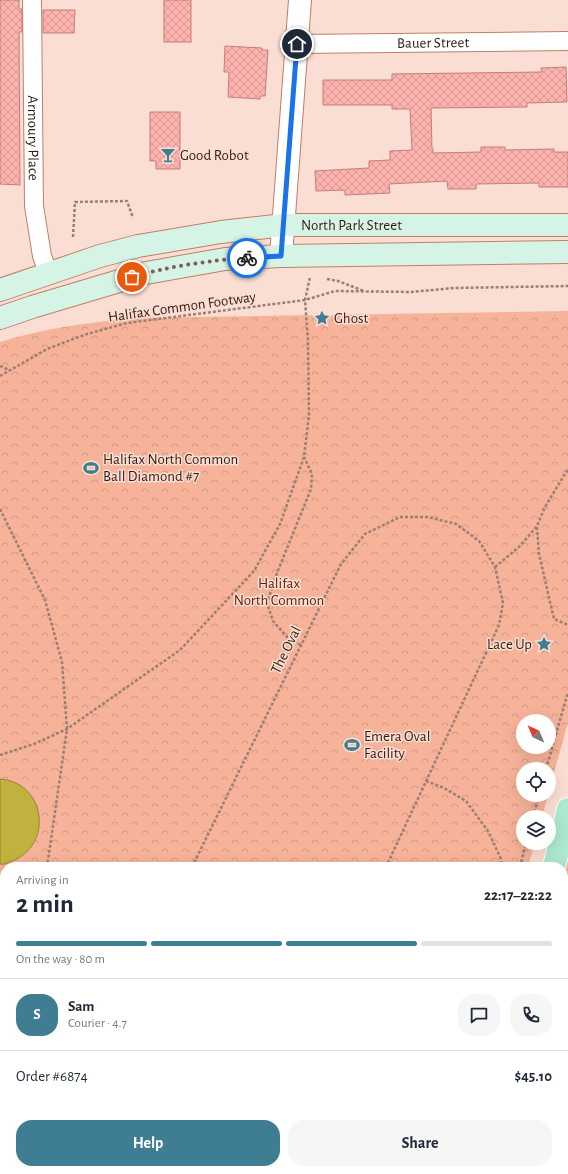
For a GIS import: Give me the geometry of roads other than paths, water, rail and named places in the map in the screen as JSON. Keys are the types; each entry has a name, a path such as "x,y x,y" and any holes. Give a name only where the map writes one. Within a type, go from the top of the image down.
{"main road":[{"name":"North Park Street","path":"0,290 49,275 100,256 138,246 221,232 284,225 568,225"},
{"name":"North Park Street","path":"0,318 146,273 225,259 281,256 568,252"},
{"path":"555,862 568,809"}],"street":[{"name":"Armoury Place","path":"32,0 34,206 42,256 49,275"},
{"path":"281,256 300,0"},
{"name":"Bauer Street","path":"297,44 568,41"}],"place":[{"name":"Good Robot","path":"168,155"},
{"name":"Ghost","path":"322,318"},
{"name":"Halifax North Common Ball Diamond #7","path":"91,468"},
{"name":"Lace Up","path":"544,644"},
{"name":"Emera Oval Facility","path":"352,745"}],"park label":[{"name":"Halifax North Common","path":"279,592"}]}
